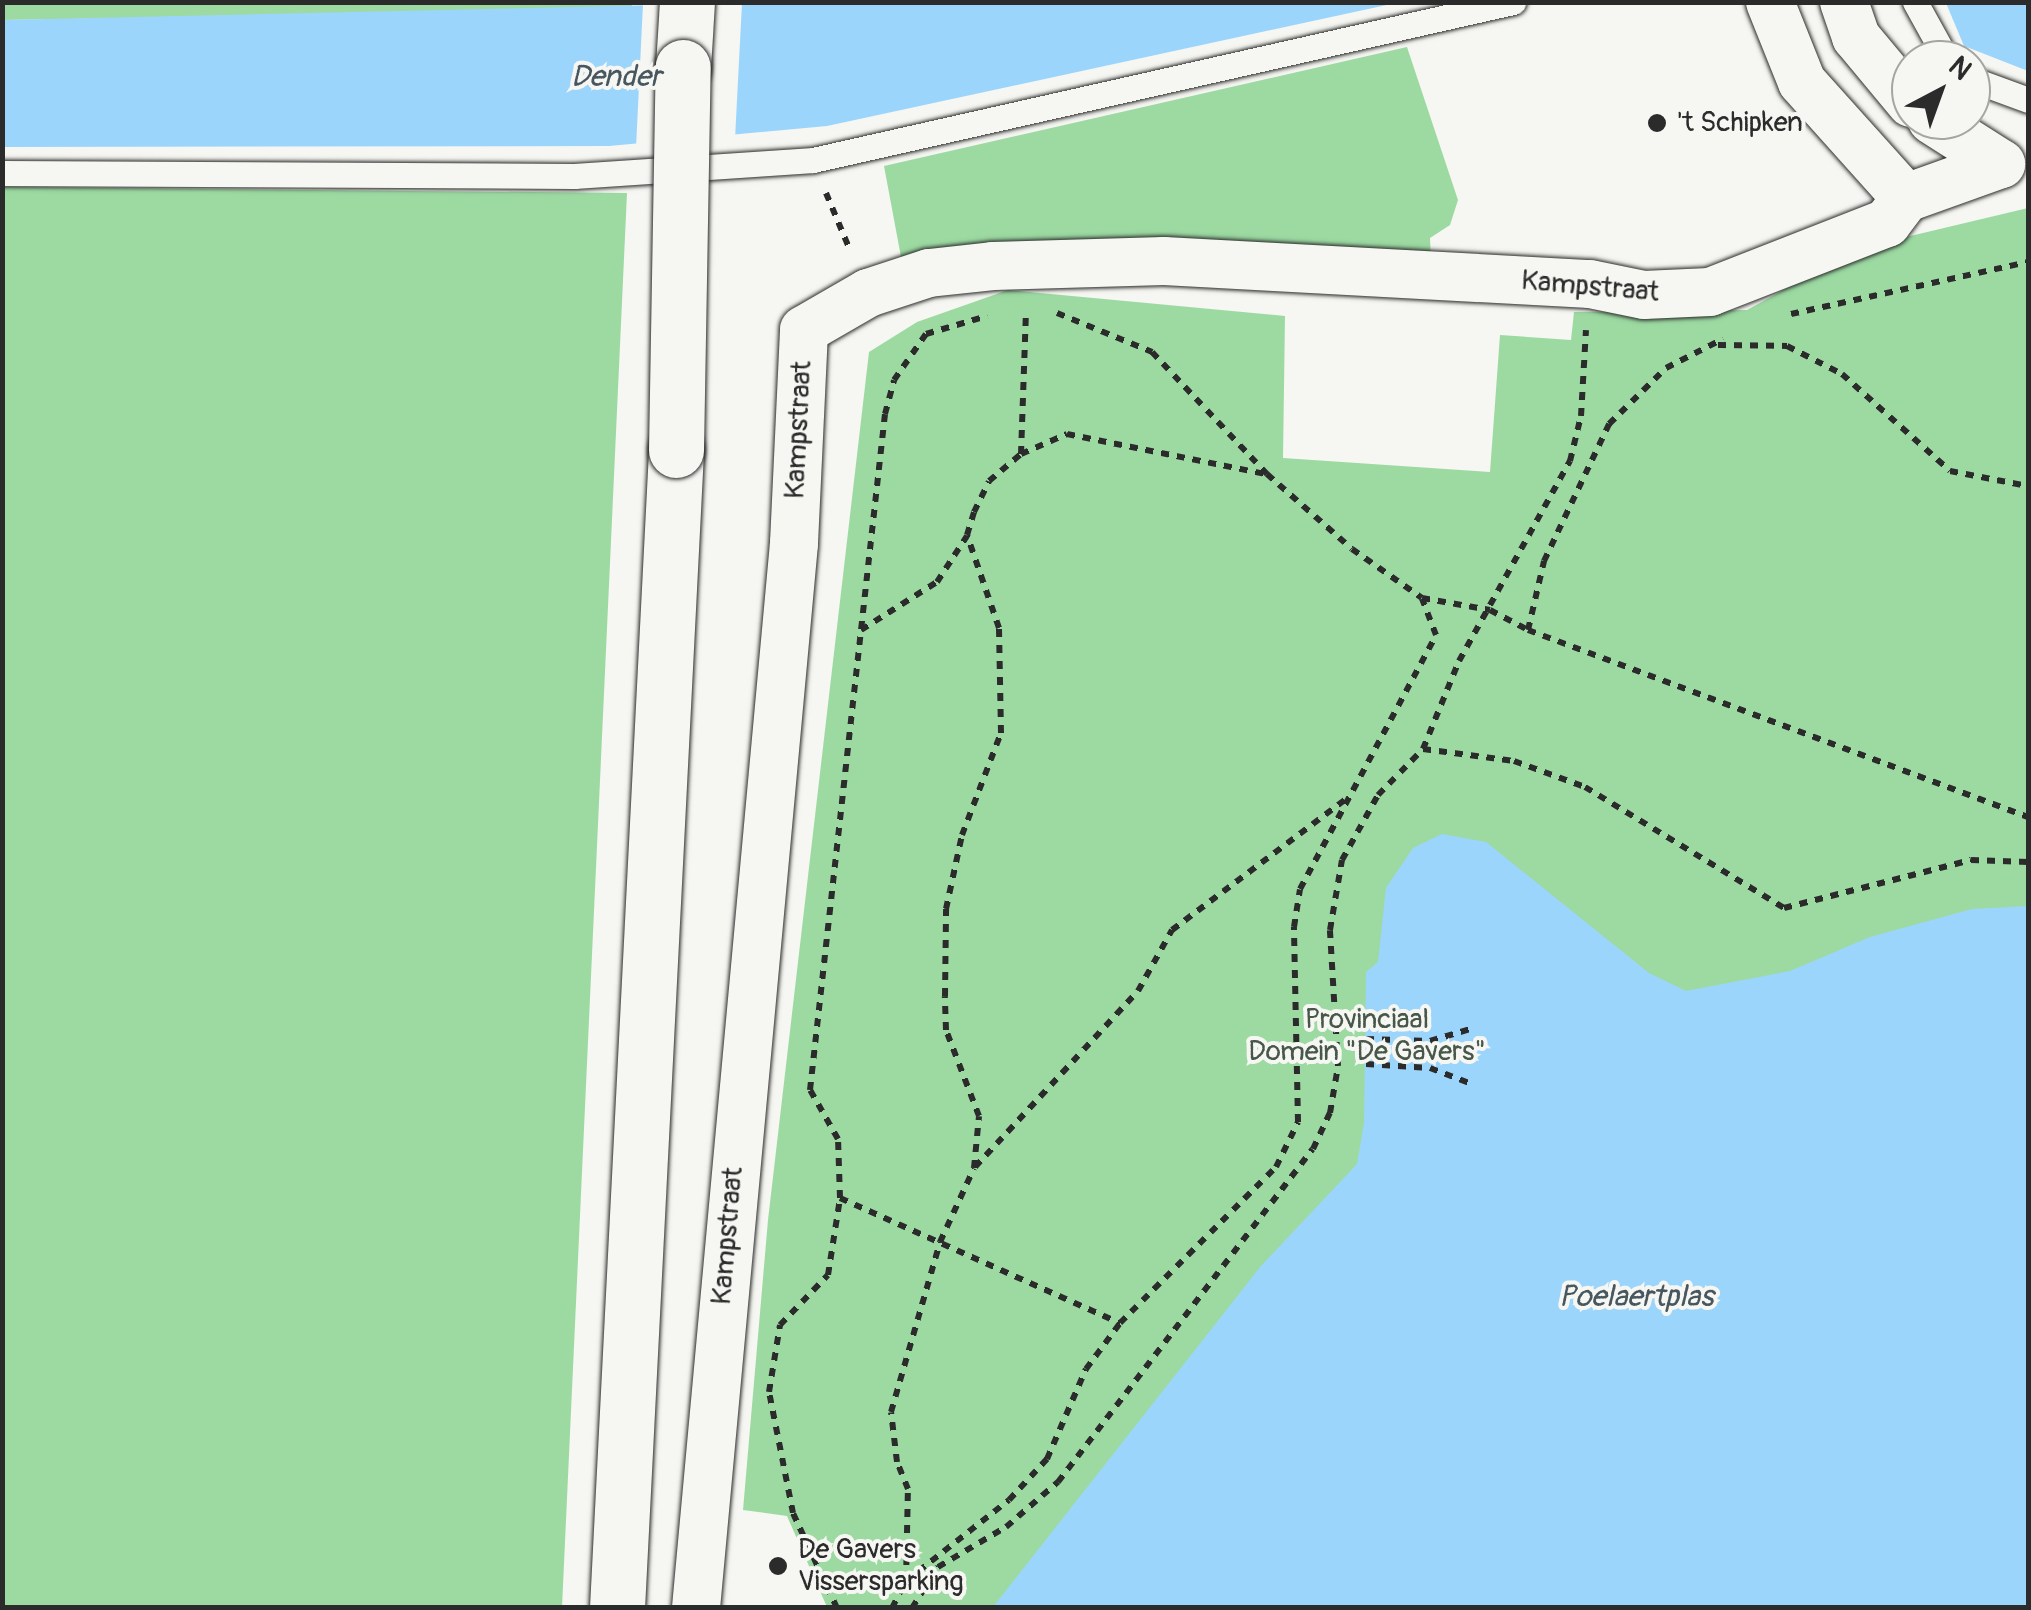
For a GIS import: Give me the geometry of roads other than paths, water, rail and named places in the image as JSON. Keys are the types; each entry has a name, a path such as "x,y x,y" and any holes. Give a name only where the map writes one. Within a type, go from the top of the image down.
{"street":[{"path":"617,1608 676,450 687,2"},
{"path":"1770,2 1802,82 1906,198"},
{"path":"1844,2 1856,38 1891,79"},
{"name":"Kampstraat","path":"1970,140 2015,164"},
{"name":"Kampstraat","path":"696,1608 786,634 804,330 868,293 929,273 1164,261 1590,284 1644,295 1710,292 1888,223 1906,198 2015,164"}],"lane":[{"path":"2,173 574,176 813,160 1513,2"},
{"path":"1915,2 1936,40"},
{"path":"1991,86 2028,100"}],"water":[{"name":"Dender","path":"790,2 1396,3 827,126 609,146 3,147 3,20"},
{"path":"1946,3 2028,3 2028,71 1991,57 1991,40 1961,40"},
{"name":"Poelaertplas","path":"1442,834 1486,842 1649,973 1686,991 1790,971 1870,937 1972,909 2028,906 2028,1607 993,1607 1261,1266 1357,1164 1364,1123 1366,972 1378,962 1386,888 1413,848"}],"place":[{"name":"'t Schipken","path":"1657,123"},
{"name":"De Gavers Vissersparking","path":"778,1566"}],"park label":[{"name":"Provinciaal Domein \"De Gavers\"","path":"1367,1036"}]}
